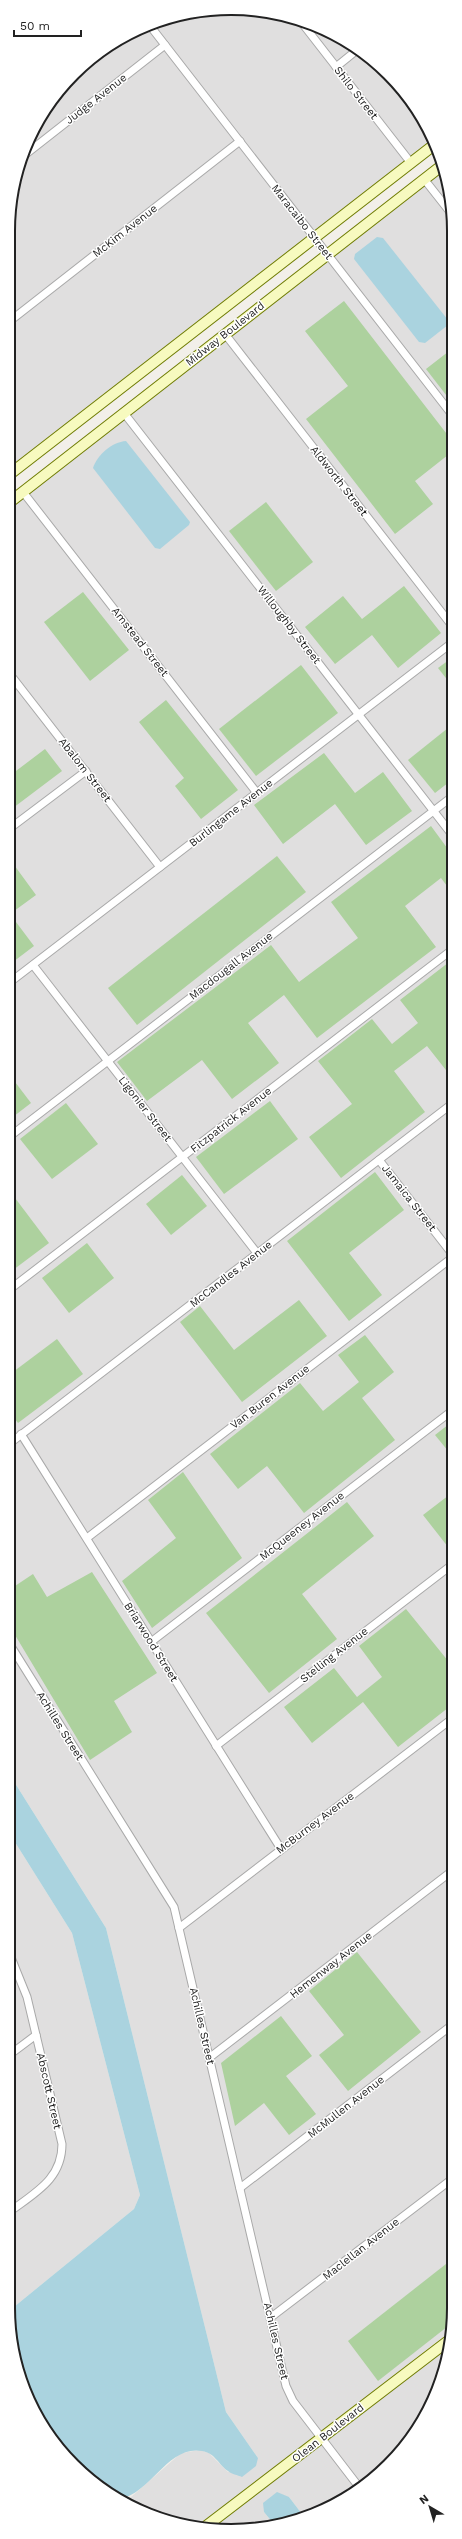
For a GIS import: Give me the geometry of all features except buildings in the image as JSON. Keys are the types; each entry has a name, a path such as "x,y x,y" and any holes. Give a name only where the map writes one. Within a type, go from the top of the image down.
{"street":[{"name":"Shilo Street","path":"307,28 411,163"},
{"name":"Maracaibo Street","path":"153,29 447,408"},
{"name":"Judge Avenue","path":"30,151 165,45"},
{"path":"336,67 353,53"},
{"name":"McKim Avenue","path":"15,317 240,141"},
{"name":"Midway Boulevard","path":"15,470 431,148"},
{"name":"Midway Boulevard","path":"15,498 438,168"},
{"path":"424,179 445,206"},
{"name":"Aldworth Street","path":"225,334 447,619"},
{"name":"Willoughby Street","path":"124,413 447,828"},
{"name":"Amstead Street","path":"23,492 257,793"},
{"name":"Burlingame Avenue","path":"15,978 447,647"},
{"name":"Abalom Street","path":"15,679 160,867"},
{"path":"15,824 86,771"},
{"name":"Macdougall Avenue","path":"15,1132 447,801"},
{"name":"Fitzpatrick Avenue","path":"15,1285 447,954"},
{"name":"Ligonier Street","path":"33,964 258,1253"},
{"name":"McCandles Avenue","path":"15,1439 447,1108"},
{"name":"Jamaica Street","path":"379,1160 447,1248"},
{"name":"Van Buren Avenue","path":"87,1538 447,1261"},
{"name":"McQueeney Avenue","path":"151,1642 447,1415"},
{"name":"Briarwood Street","path":"22,1434 281,1849"},
{"name":"Stelling Avenue","path":"216,1746 447,1569"},
{"name":"Achilles Street","path":"15,1653 174,1907 286,2386 293,2400 356,2484"},
{"name":"McBurney Avenue","path":"179,1928 447,1722"},
{"name":"Hemenway Avenue","path":"209,2058 447,1877"},
{"name":"Abscott Street","path":"15,1967 27,1997 62,2144 62,2158 57,2171 47,2183 15,2208"},
{"name":"McMullen Avenue","path":"240,2188 447,2029"},
{"path":"15,2051 36,2035"},
{"name":"Maclellan Avenue","path":"270,2318 447,2183"},
{"name":"Olean Boulevard","path":"210,2523 444,2344"}],"shaded area":[{"path":"217,15 245,15 287,22 327,37 351,51 384,78 411,111 428,143 15,463 15,217 22,175 31,148 51,111 78,78 111,51 148,31 189,19"},
{"path":"440,174 447,217 447,2322 445,2335 204,2522 162,2513 128,2498 131,2497 181,2453 200,2450 209,2453 228,2472 258,2458 226,2412 106,1928 15,1783 15,500"},
{"path":"15,1842 72,1933 140,2195 134,2209 15,2306"},
{"path":"443,2350 431,2391 411,2428 384,2461 351,2488 327,2502 301,2513 289,2497 264,2512 271,2520 245,2524 217,2524"}],"green space":[{"path":"344,301 447,434 447,456 415,481 433,504 395,534 306,419 348,386 305,331"},
{"path":"447,353 447,396 426,369"},
{"path":"266,502 313,562 276,591 229,531"},
{"path":"404,586 441,633 398,668 372,635 335,664 305,627 343,596 362,619"},
{"path":"83,592 129,650 90,681 44,622"},
{"path":"447,661 447,679 438,668"},
{"path":"301,665 338,713 256,776 219,729"},
{"path":"166,700 238,790 201,819 175,786 184,778 139,722"},
{"path":"447,729 447,784 435,793 408,760"},
{"path":"45,749 62,771 15,806 15,772"},
{"path":"324,753 355,793 383,772 412,811 366,845 335,804 283,844 254,805"},
{"path":"431,826 447,848 447,886 441,878 405,906 436,947 317,1038 284,995 248,1023 279,1063 232,1099 202,1060 147,1101 117,1062 271,945 299,982 358,938 331,902"},
{"path":"277,856 306,892 137,1025 108,988"},
{"path":"15,866 36,895 15,910"},
{"path":"15,921 34,946 15,960"},
{"path":"447,964 447,1071 427,1046 394,1071 425,1112 341,1178 309,1137 352,1104 318,1061 372,1019 392,1044 418,1023 400,1000"},
{"path":"15,1082 31,1103 15,1115"},
{"path":"270,1101 298,1139 224,1194 196,1157"},
{"path":"66,1103 98,1144 52,1179 20,1139"},
{"path":"375,1172 404,1210 349,1253 382,1295 349,1321 287,1241"},
{"path":"182,1175 207,1206 171,1235 146,1204"},
{"path":"15,1198 49,1243 15,1268"},
{"path":"87,1243 114,1278 69,1313 42,1278"},
{"path":"299,1300 327,1336 242,1402 180,1322 200,1306 234,1350"},
{"path":"365,1335 394,1372 362,1398 395,1440 304,1513 267,1466 238,1489 210,1454 300,1383 323,1411 359,1382 338,1355"},
{"path":"57,1339 83,1374 18,1423 15,1419 15,1370"},
{"path":"447,1426 447,1450 435,1435"},
{"path":"183,1472 242,1558 152,1628 122,1581 176,1538 148,1500"},
{"path":"447,1497 447,1546 423,1515"},
{"path":"347,1502 374,1536 302,1594 337,1639 269,1693 206,1613"},
{"path":"92,1572 157,1673 114,1701 132,1732 90,1760 15,1635 15,1586 33,1574 47,1597"},
{"path":"406,1609 447,1660 447,1709 398,1747 363,1702 312,1743 284,1707 334,1668 357,1697 382,1677 359,1646"},
{"path":"357,1952 421,2032 348,2091 319,2055 344,2035 309,1991"},
{"path":"281,2016 312,2056 286,2076 316,2114 289,2135 264,2103 235,2126 221,2063"},
{"path":"446,2264 446,2328 378,2381 348,2341"}],"water":[{"path":"377,237 383,238 447,319 447,326 425,343 419,342 354,259 355,254"},
{"path":"126,441 190,522 189,525 160,549 155,548 93,468 98,458 106,450 116,444"},
{"path":"15,1783 106,1928 226,2412 258,2458 256,2466 242,2477 229,2472 216,2459 206,2452 190,2451 179,2455 169,2462 141,2488 126,2497 111,2488 78,2461 51,2428 37,2404 26,2377 19,2350 15,2322 15,2306 134,2209 140,2195 72,1933 15,1842"},
{"path":"277,2492 289,2497 301,2513 271,2520 264,2512 263,2503"}]}
